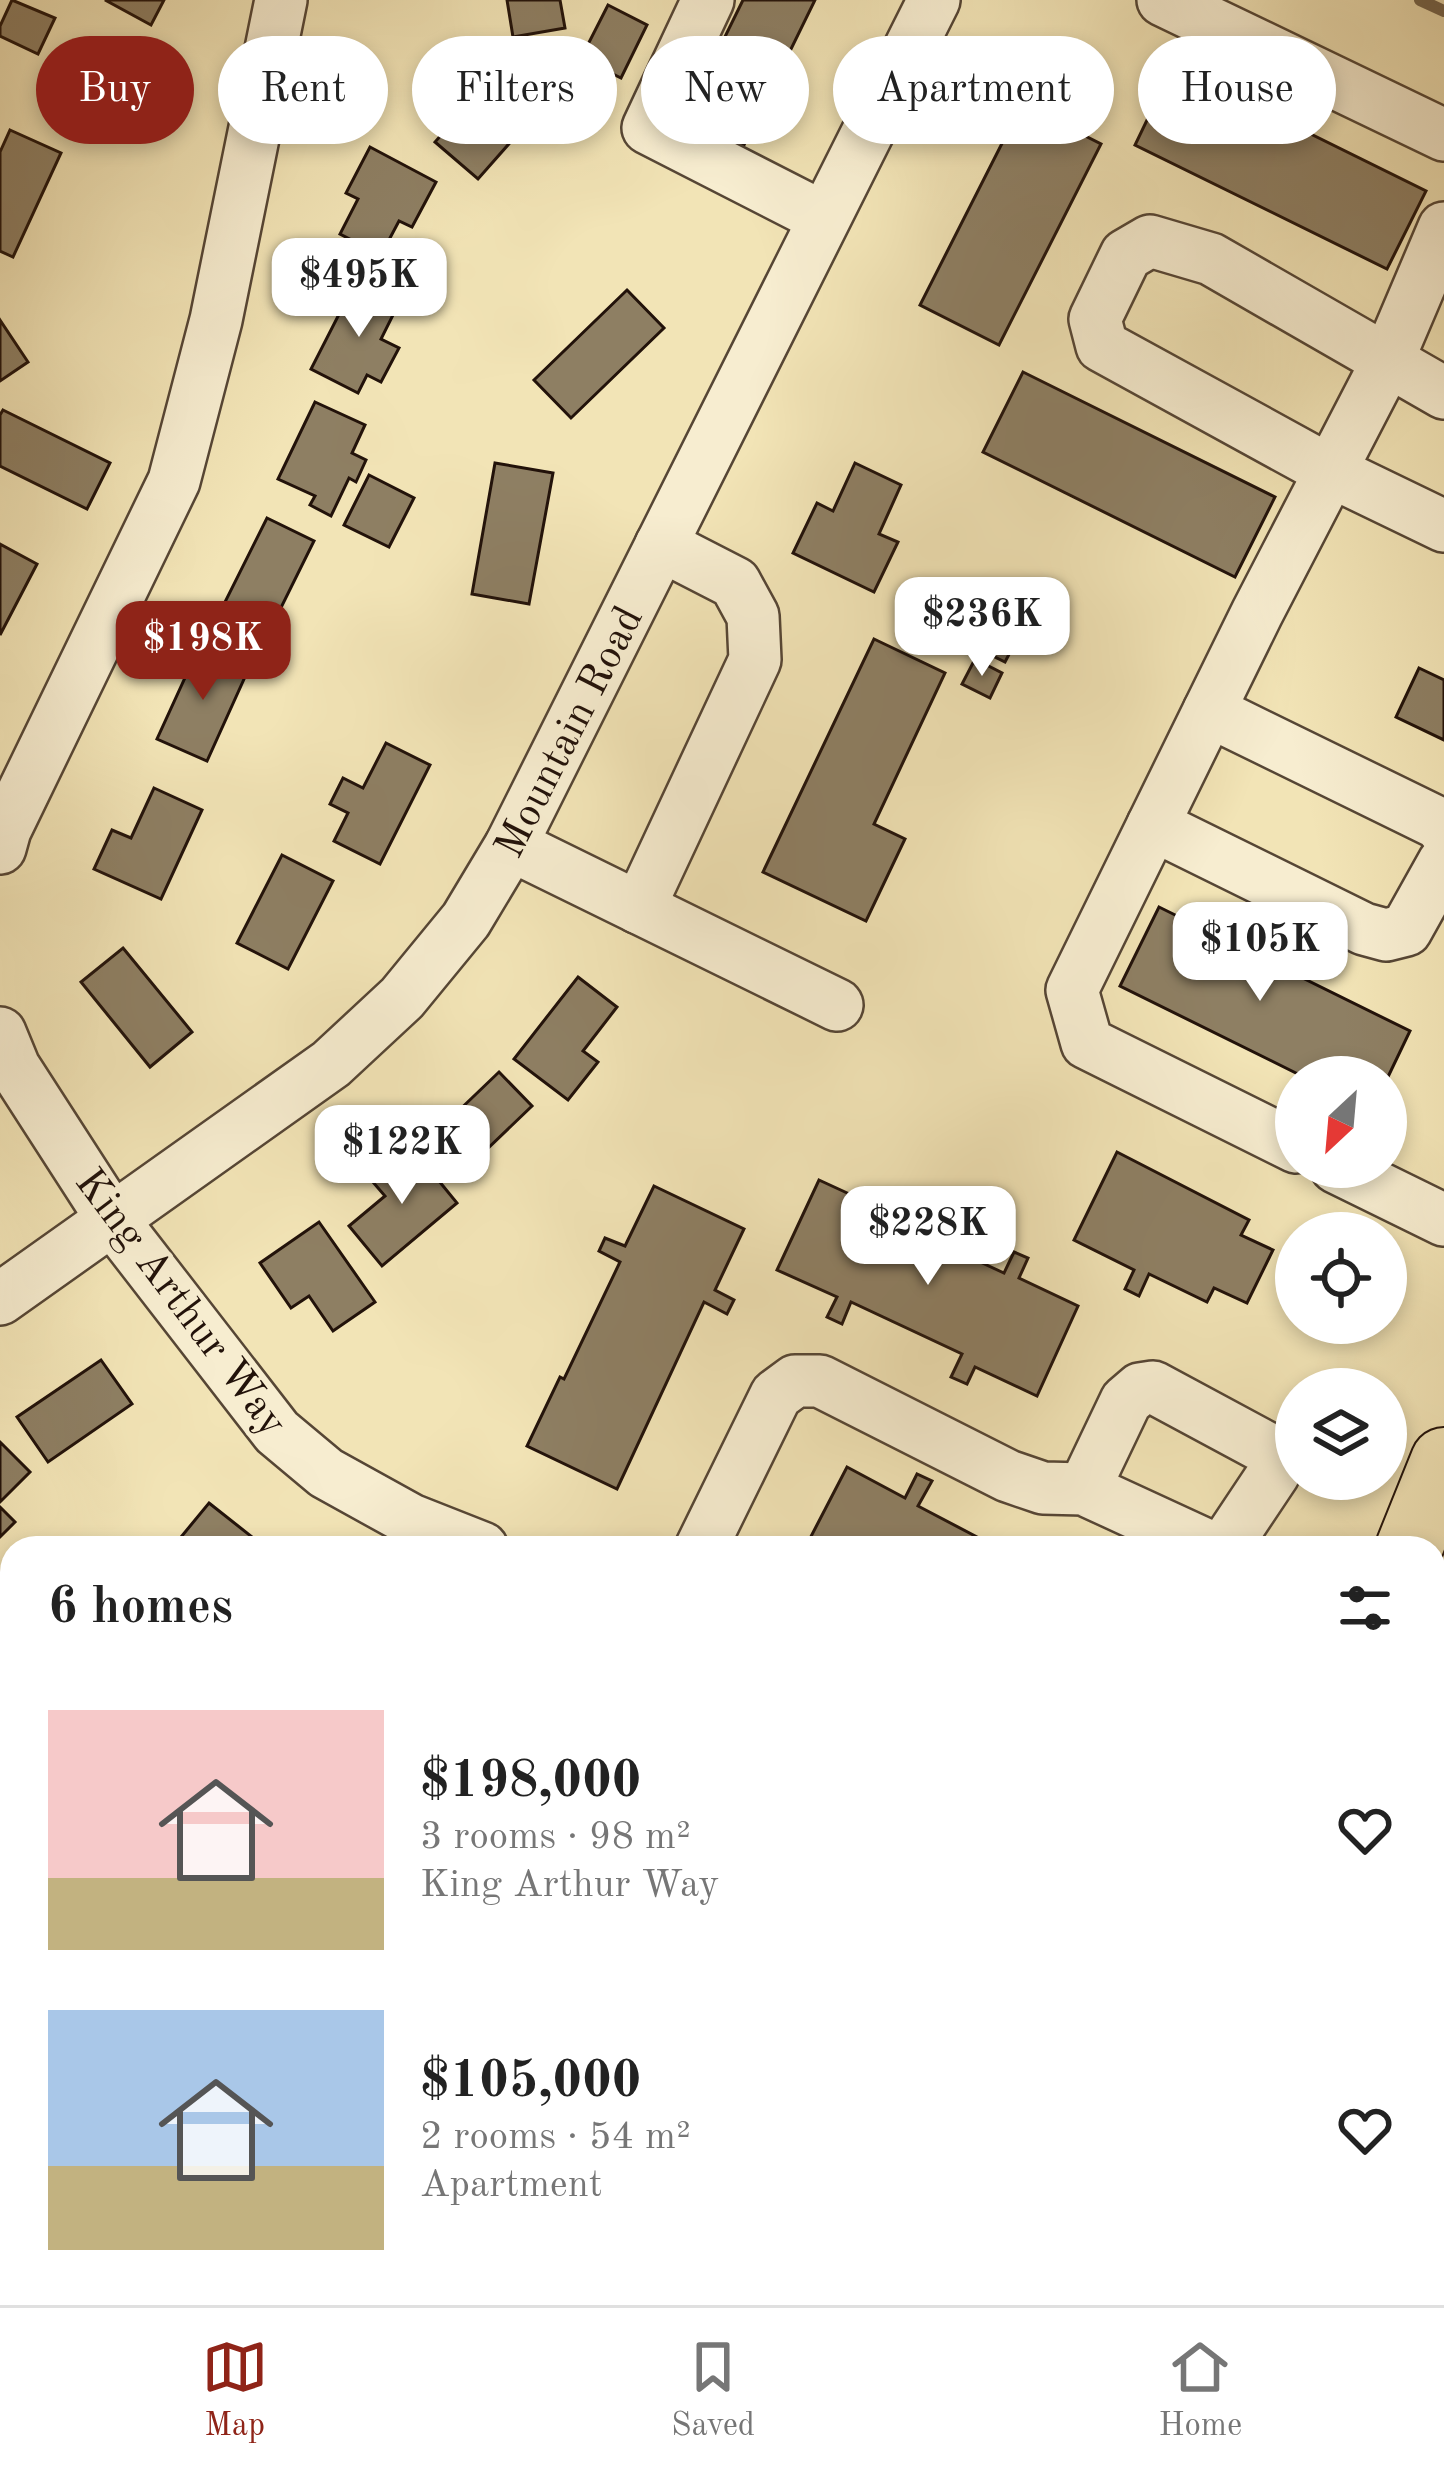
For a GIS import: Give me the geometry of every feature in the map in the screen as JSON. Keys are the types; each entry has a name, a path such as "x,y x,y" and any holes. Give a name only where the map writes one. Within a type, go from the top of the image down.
{"main road":[{"path":"1414,1536 1444,1461"}],"street":[{"path":"2,835 173,481 216,320 280,0"},
{"path":"708,0 649,128 824,218"},
{"name":"Mountain Road","path":"0,1299 331,1064 402,998 466,920 512,845 934,0"},
{"path":"1163,0 1444,135"},
{"path":"1275,1136 1088,1043 1072,989 1387,362 1444,228"},
{"path":"1444,393 1211,260 1150,241 1126,255 1095,319 1102,346 1330,471 1444,526"},
{"path":"638,908 755,660 753,616 736,583 661,545"},
{"path":"1209,711 1444,830"},
{"path":"1153,825 1364,929 1386,934 1406,930 1444,862"},
{"path":"512,845 836,1005"},
{"name":"King Arthur Way","path":"0,1033 14,1067 112,1219 277,1432 406,1534"},
{"path":"1379,1188 1444,1220"},
{"path":"707,1536 776,1395 795,1381 820,1381 1009,1476 1043,1488 1084,1489 1186,1536"},
{"path":"1084,1489 1126,1401 1140,1389 1153,1387 1272,1451 1277,1462 1274,1473 1232,1536"}],"building":[{"path":"12,0 55,18 46,36 36,36 36,53 0,36"},
{"path":"105,0 164,0 151,25"},
{"path":"507,0 560,0 565,28 513,36"},
{"path":"743,0 815,0 797,36 725,36"},
{"path":"608,5 647,25 621,78 617,76 617,36 592,36"},
{"path":"10,130 61,153 13,257 0,251 0,152"},
{"path":"1138,139 1138,144 1331,144 1426,191 1387,269 1135,145"},
{"path":"437,144 509,144 478,179"},
{"path":"1002,144 1101,144 999,345 920,305"},
{"path":"370,147 436,182 412,227 399,221 381,255 340,234 358,199 346,193"},
{"path":"356,281 399,303 381,339 399,348 381,382 367,375 358,393 311,369"},
{"path":"627,290 664,328 571,418 534,380"},
{"path":"0,320 28,362 0,381"},
{"path":"1023,372 1275,497 1235,577 983,452"},
{"path":"315,402 365,425 352,453 366,460 356,482 349,478 331,516 310,505 315,496 278,479"},
{"path":"3,410 110,463 87,509 0,466"},
{"path":"495,463 553,473 529,604 472,594"},
{"path":"855,463 901,485 879,534 898,542 874,592 793,553 817,503 833,511"},
{"path":"369,475 414,498 389,547 344,525"},
{"path":"267,518 314,541 263,644 216,620"},
{"path":"0,544 37,564 0,635"},
{"path":"991,629 1016,641 1005,662 981,650"},
{"path":"874,639 945,673 874,824 905,839 866,921 763,872"},
{"path":"200,645 249,668 207,761 157,739"},
{"path":"975,659 1002,673 990,698 962,684"},
{"path":"1419,668 1444,680 1444,740 1396,717"},
{"path":"386,743 430,765 380,864 334,841 348,813 330,804 343,778 363,788"},
{"path":"154,788 202,810 161,899 94,869 112,830 131,838"},
{"path":"282,855 333,881 288,969 237,943"},
{"path":"1159,907 1410,1031 1398,1056 1275,1056 1275,1063 1120,986"},
{"path":"123,948 192,1032 150,1067 81,982"},
{"path":"578,977 617,1007 583,1051 598,1062 568,1100 514,1059"},
{"path":"499,1072 532,1106 459,1176 426,1142"},
{"path":"412,1148 457,1203 382,1266 349,1226 385,1196 372,1181"},
{"path":"1117,1152 1249,1220 1241,1235 1273,1250 1247,1303 1214,1288 1207,1302 1149,1274 1139,1296 1125,1289 1134,1270 1074,1240"},
{"path":"819,1180 882,1209 890,1192 903,1197 892,1221 1004,1273 1014,1252 1028,1258 1019,1278 1078,1306 1037,1396 975,1367 967,1384 951,1377 962,1354 851,1302 842,1324 827,1317 837,1297 777,1270"},
{"path":"654,1186 744,1229 715,1290 734,1300 727,1314 704,1302 617,1489 527,1446 620,1262 599,1251 605,1238 625,1246"},
{"path":"319,1222 375,1302 333,1331 309,1296 291,1308 260,1263"},
{"path":"101,1360 132,1404 48,1462 17,1417"},
{"path":"0,1442 30,1472 0,1502"},
{"path":"847,1467 905,1498 917,1474 932,1481 918,1506 975,1536 811,1536"},
{"path":"209,1503 251,1536 182,1536"},
{"path":"0,1507 15,1522 0,1536"}],"waterway":[{"path":"1420,0 1444,11"}]}
